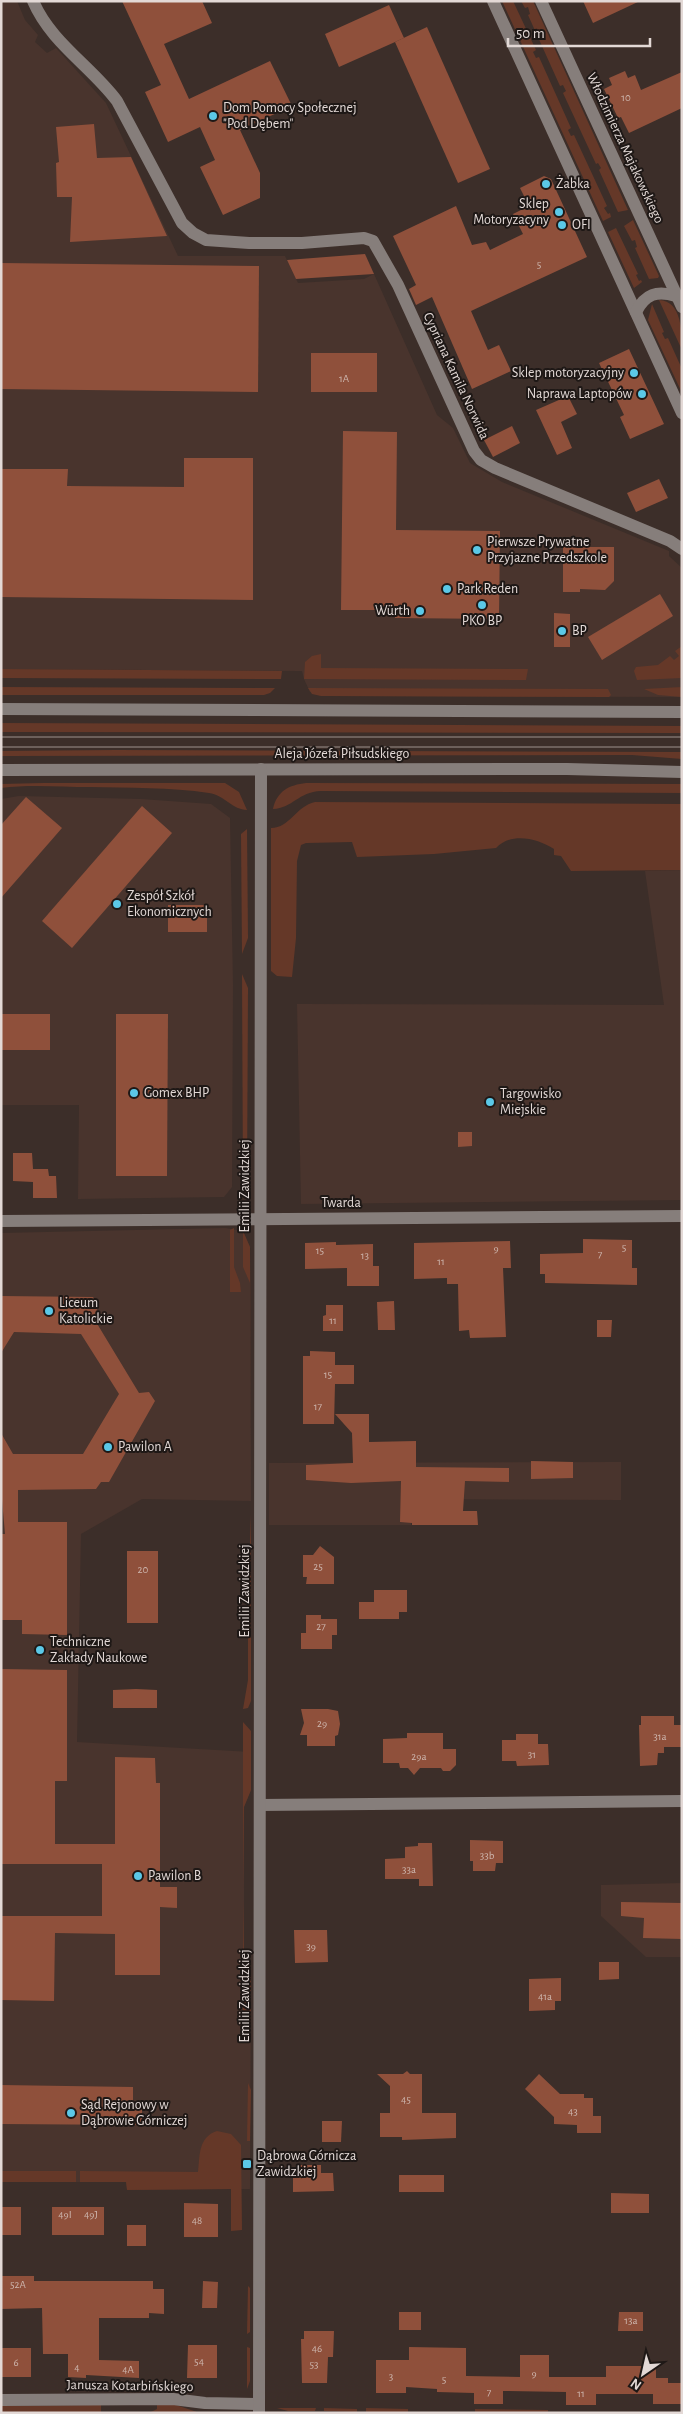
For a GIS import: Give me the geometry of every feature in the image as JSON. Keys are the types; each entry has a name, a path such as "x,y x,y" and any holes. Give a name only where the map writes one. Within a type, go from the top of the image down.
{"street":[{"name":"Cypriana Kamila Norwida","path":"33,1 54,35 107,87 117,101 182,224 206,240 249,243 302,243 364,238 373,241 398,284 474,452 481,460 494,468 664,538 682,549"},
{"path":"493,1 682,412"},
{"name":"Włodzimierza Majakowskiego","path":"541,1 679,301"},
{"path":"636,312 640,303 652,294 666,292 679,301"},
{"path":"1,709 680,711"},
{"name":"Emilii Zawidzkiej","path":"259,2408 261,769"},
{"name":"Aleja Józefa Piłsudskiego","path":"1,770 622,769 682,772"},
{"name":"Twarda","path":"1,1221 682,1216"},
{"path":"260,1806 682,1801"},
{"name":"Janusza Kotarbińskiego","path":"1,2400 173,2400 259,2408"}],"shaded area":[{"path":"1,1 17,1 25,20 38,35 35,42 47,53 56,48 106,103 178,256 285,256 298,283 364,279 374,274 437,415 453,428 470,463 502,482 669,551 669,556 682,568 682,697 321,696 310,692 302,671 1,669"},
{"path":"502,1 513,1 536,50 533,52 536,58 539,57 571,128 568,130 571,136 574,135 607,206 604,208 608,214 610,213 611,217 603,221"},
{"path":"521,1 533,1 628,210 618,212 599,170 601,168 598,163 596,164 563,93 566,91 563,85 560,86 528,15 530,14 528,7 525,8"},
{"path":"633,220 659,276 658,278 649,279 635,248 637,247 635,240 632,241 624,226"},
{"path":"616,228 638,274 636,275 639,281 641,280 642,282 634,288 608,232"},
{"path":"659,300 667,302 676,312 681,327 682,350"},
{"path":"652,304 664,332 662,333 665,339 668,338 682,369 682,393 648,320"},
{"path":"682,646 682,678 637,680 634,671 636,667 658,665 670,656 674,660 679,656 675,651"},
{"path":"321,654 321,668 528,669 526,680 304,679 305,662 312,656"},
{"path":"1,669 282,671 281,679 1,678"},
{"path":"1,687 275,688 270,693 264,695 1,695"},
{"path":"682,687 682,697 658,695 644,689"},
{"path":"308,688 608,689 611,695 609,697 321,696 312,694"},
{"path":"1,723 682,726 682,733 1,732"},
{"path":"1,751 682,752 682,759 632,755 1,756"},
{"path":"225,783 239,792 247,810 237,808 214,794 179,790 46,786 1,788 1,784"},
{"path":"306,783 682,784 682,793 321,791 307,794 286,806 273,809 281,793 294,785"},
{"path":"19,796 141,799 211,804 230,818 233,985 232,1187 224,1197 78,1199 79,1105 1,1105 1,799"},
{"path":"315,802 682,804 682,870 571,871 561,856 554,855 554,849 540,842 524,838 509,840 496,848 434,854 357,857 352,842 306,843 301,845 297,861 296,938 292,977 277,976 271,971 271,828 278,827 308,804"},
{"path":"247,829 248,938 242,954 241,834"},
{"name":"Targowisko Miejskie","path":"682,870 682,1200 301,1204 297,1004 664,1005 645,871"},
{"path":"242,974 248,988 247,1186 243,1186"},
{"name":"Techniczne Zakłady Naukowe","path":"225,1228 243,1231 250,1247 251,1501 142,1499 81,1534 77,1742 251,1752 251,1790 244,1807 244,1954 251,1968 250,2189 127,2190 126,2182 1,2182 1,1233"},
{"path":"234,1228 234,1267 241,1292 230,1292 230,1230"},
{"path":"243,1231 250,1247 251,1435 250,1283 243,1267"},
{"path":"621,1462 621,1500 413,1499 411,1525 269,1525 269,1463"},
{"path":"251,1514 251,1701 248,1708 243,1709 248,1680 248,1552"},
{"path":"243,1722 251,1731 251,1790 244,1807 243,1888"},
{"path":"682,1883 682,1957 646,1957 601,1916 601,1885"},
{"path":"243,1901 244,1954 251,1967 251,1991 243,1991"},
{"path":"243,2002 251,2002 251,2023 243,2040"},
{"path":"248,2083 251,2090 250,2141 247,2141"},
{"path":"217,2131 231,2134 241,2145 242,2230 231,2231 231,2189 127,2190 126,2182 80,2182 80,2171 198,2172 203,2142"},
{"path":"1,2171 76,2171 76,2182 1,2182"},
{"path":"248,2286 250,2288 250,2332 247,2334"},
{"path":"247,2347 250,2348 250,2381 247,2389"},
{"path":"101,2405 101,2413 1,2413 1,2406"},
{"path":"157,2405 176,2405 197,2412 229,2413 149,2413 157,2409"},
{"path":"277,2408 316,2408 315,2411 288,2411"},
{"path":"324,2408 357,2409 357,2412 324,2411"},
{"path":"366,2408 408,2409 408,2412 366,2412"},
{"path":"475,2409 548,2410 548,2413 475,2413"}],"building":[{"name":"Dom Pomocy Społecznej \"Pod Dębem\"","path":"122,1 202,1 212,23 164,44 189,99 270,61 292,106 240,130 260,173 260,198 223,215 200,167 215,160 200,127 168,142 145,92 161,85"},
{"path":"583,1 640,1 593,23"},
{"path":"389,5 404,38 339,67 325,34"},
{"path":"427,27 490,169 458,183 395,42"},
{"path":"625,71 628,78 635,75 641,90 682,72 682,108 629,133 621,117 618,118 604,89 612,85 609,78"},
{"path":"94,124 97,158 131,157 167,236 70,242 72,197 57,197 56,163 59,162 56,127"},
{"path":"544,176 551,179 587,257 471,311 488,350 499,345 511,371 472,389 432,297 416,305 409,289 416,285 393,236 456,206 472,245 486,242 490,250 523,234 513,214 529,206 520,188"},
{"path":"365,254 374,274 296,279 287,260"},
{"path":"1,263 259,266 258,392 1,389"},
{"path":"629,349 664,424 630,439 620,417 624,415 599,363"},
{"path":"311,353 377,353 377,392 311,392"},
{"path":"568,396 577,414 561,422 572,448 557,455 536,410"},
{"path":"512,426 520,443 493,457 484,440"},
{"path":"343,431 397,432 396,530 500,531 499,619 395,618 395,610 341,610"},
{"path":"184,458 253,458 253,600 1,597 1,469 68,469 67,486 184,487"},
{"path":"659,479 668,498 636,512 627,493"},
{"path":"563,547 614,547 614,581 605,590 580,589 580,592 563,592"},
{"path":"660,594 673,616 602,660 588,637"},
{"name":"BP","path":"554,613 570,614 570,647 554,647"},
{"path":"26,797 62,828 1,898 1,825"},
{"path":"142,806 172,833 72,948 42,921"},
{"path":"168,905 207,905 207,932 168,932"},
{"path":"1,1014 50,1014 50,1050 1,1050"},
{"path":"116,1014 168,1014 167,1176 116,1176"},
{"path":"458,1132 472,1132 472,1146 458,1147"},
{"path":"13,1153 32,1153 33,1169 48,1169 49,1176 56,1176 57,1198 33,1198 33,1182 13,1181"},
{"path":"583,1239 632,1240 632,1268 637,1268 637,1285 545,1283 545,1274 540,1274 540,1254 583,1253"},
{"path":"510,1241 511,1268 503,1268 506,1337 470,1338 469,1330 459,1331 458,1284 447,1284 447,1278 414,1279 414,1243"},
{"path":"336,1242 336,1245 373,1244 373,1266 379,1266 379,1286 347,1286 347,1268 305,1269 305,1243"},
{"path":"1,1296 93,1297 99,1306 93,1317 139,1393 149,1392 155,1401 109,1482 101,1482 96,1489 18,1490 18,1522 67,1522 67,1635 22,1634 22,1620 1,1620 1,1534 5,1534 1,1488 1,1433 13,1454 83,1454 119,1394 81,1334 14,1332 1,1353"},
{"path":"394,1301 395,1330 378,1330 377,1302"},
{"path":"326,1305 343,1305 343,1331 323,1331 323,1316 326,1315"},
{"path":"597,1320 612,1320 611,1337 597,1337"},
{"path":"310,1351 335,1352 335,1365 354,1365 354,1384 335,1384 334,1424 303,1424 303,1356 310,1356"},
{"path":"335,1414 369,1414 369,1442 416,1441 416,1467 509,1468 509,1482 465,1481 463,1511 477,1511 478,1525 412,1525 412,1523 400,1522 401,1481 351,1483 306,1480 306,1465 353,1463 352,1433"},
{"path":"531,1461 573,1462 573,1478 531,1479"},
{"path":"320,1546 334,1557 334,1584 306,1584 307,1577 303,1577 303,1555 313,1555"},
{"path":"127,1551 158,1551 158,1623 127,1623"},
{"path":"374,1590 407,1590 407,1612 399,1612 399,1619 359,1619 359,1602 374,1602"},
{"path":"306,1615 321,1615 321,1619 337,1619 337,1635 332,1635 332,1649 301,1649 301,1633 306,1633"},
{"path":"1,1669 67,1670 67,1781 55,1781 55,1844 115,1844 115,1757 155,1758 156,1783 160,1783 160,1887 177,1887 177,1908 160,1907 160,1975 115,1975 115,1934 55,1933 54,2001 1,2000 1,1916 102,1916 102,1864 1,1864"},
{"path":"113,1690 157,1690 157,1708 113,1708"},
{"path":"301,1709 338,1711 340,1724 338,1735 335,1736 335,1746 307,1746 307,1735 300,1735 304,1723"},
{"path":"641,1716 674,1716 674,1725 682,1725 682,1747 664,1747 664,1753 658,1753 657,1765 640,1766 639,1725 641,1725"},
{"path":"407,1733 443,1733 443,1749 456,1749 456,1765 450,1771 443,1771 441,1768 420,1768 414,1775 408,1768 400,1768 399,1763 383,1763 383,1739 407,1738"},
{"path":"516,1734 538,1734 538,1744 548,1744 549,1765 517,1766 516,1761 502,1761 502,1740 516,1740"},
{"path":"470,1840 503,1841 503,1863 496,1863 495,1871 473,1871 473,1861 470,1861"},
{"path":"418,1843 432,1843 433,1886 419,1886 419,1879 385,1879 385,1859 405,1858 405,1847 418,1846"},
{"path":"621,1902 682,1903 682,1939 643,1938 644,1918 621,1916"},
{"path":"294,1930 327,1930 328,1962 295,1963"},
{"path":"599,1962 619,1962 619,1979 599,1980"},
{"path":"561,1978 561,2001 555,2001 555,2010 529,2011 529,1979"},
{"path":"407,2071 410,2074 422,2074 422,2113 456,2113 456,2138 402,2140 402,2137 380,2137 380,2113 390,2113 390,2086 377,2074 403,2074"},
{"path":"539,2074 560,2094 584,2094 584,2098 593,2098 593,2116 601,2116 601,2133 577,2133 577,2125 554,2124 554,2117 525,2089"},
{"name":"Sąd Rejonowy w Dąbrowie Górniczej","path":"1,2085 133,2087 133,2103 142,2103 142,2125 1,2124"},
{"path":"322,2121 342,2121 341,2142 322,2142"},
{"path":"298,2165 321,2165 321,2173 333,2173 334,2191 293,2192 293,2175 298,2175"},
{"path":"399,2175 444,2175 444,2192 399,2192"},
{"path":"611,2193 649,2194 649,2213 611,2213"},
{"path":"184,2203 218,2204 218,2237 184,2237"},
{"path":"1,2207 21,2207 21,2235 1,2235"},
{"path":"52,2207 104,2207 104,2235 52,2235"},
{"path":"127,2225 146,2225 146,2246 127,2246"},
{"path":"1,2276 34,2276 34,2281 153,2281 153,2289 164,2289 164,2314 149,2313 149,2318 99,2318 99,2360 139,2361 139,2378 86,2375 86,2378 68,2377 68,2354 43,2354 42,2308 1,2309"},
{"path":"203,2281 218,2282 217,2308 202,2308"},
{"path":"399,2312 421,2312 421,2330 399,2330"},
{"path":"619,2312 643,2312 643,2331 618,2331"},
{"path":"304,2331 334,2331 333,2357 328,2357 327,2383 302,2383 301,2339 304,2339"},
{"path":"188,2345 217,2345 217,2378 187,2378"},
{"path":"409,2347 466,2348 466,2376 520,2377 520,2355 549,2355 549,2377 606,2377 606,2366 656,2366 656,2378 668,2378 668,2383 681,2383 681,2404 653,2404 653,2394 596,2394 596,2405 566,2405 566,2392 503,2391 503,2404 474,2404 474,2393 437,2392 437,2389 406,2387 406,2393 376,2393 376,2360 409,2360"},
{"path":"1,2348 31,2348 31,2377 1,2377"}],"tram line":[{"path":"1,737 682,737"},
{"path":"1,747 682,747"}],"place":[{"name":"Dom Pomocy Społecznej \"Pod Dębem\"","path":"213,116"},
{"name":"Żabka","path":"546,184"},
{"name":"Sklep Motoryzacyny","path":"559,212"},
{"name":"OFI","path":"562,225"},
{"name":"Sklep motoryzacyjny","path":"634,373"},
{"name":"Naprawa Laptopów","path":"642,394"},
{"name":"Pierwsze Prywatne Przyjazne Przedszkole","path":"477,550"},
{"name":"Park Reden","path":"447,589"},
{"name":"PKO BP","path":"482,605"},
{"name":"Würth","path":"420,611"},
{"name":"BP","path":"562,631"},
{"name":"Zespół Szkół Ekonomicznych","path":"117,904"},
{"name":"Gomex BHP","path":"134,1093"},
{"name":"Targowisko Miejskie","path":"490,1102"},
{"name":"Liceum Katolickie","path":"49,1311"},
{"name":"Pawilon A","path":"108,1447"},
{"name":"Techniczne Zakłady Naukowe","path":"40,1650"},
{"name":"Pawilon B","path":"138,1876"},
{"name":"Sąd Rejonowy w Dąbrowie Górniczej","path":"71,2113"},
{"name":"Dąbrowa Górnicza Zawidzkiej","path":"247,2164"}]}
